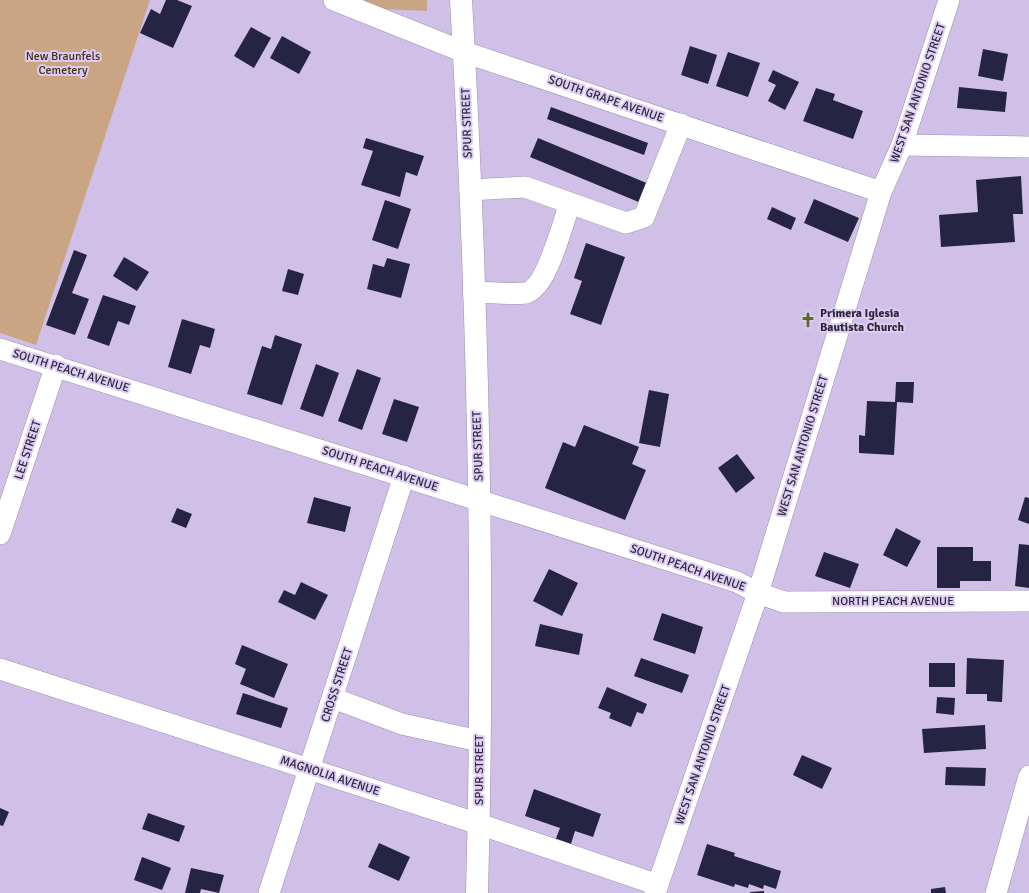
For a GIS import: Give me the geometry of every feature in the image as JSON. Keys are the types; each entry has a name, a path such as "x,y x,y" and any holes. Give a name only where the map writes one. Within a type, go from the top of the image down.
{"main road":[{"name":"SPUR STREET","path":"461,0 470,190 480,501 479,824 477,893"}],"street":[{"name":"SOUTH GRAPE AVENUE","path":"334,0 464,52 881,192"},
{"name":"WEST SAN ANTONIO STREET","path":"657,889 758,593 881,192 902,145 949,0"},
{"path":"470,190 525,187 626,222 644,217 680,124"},
{"path":"902,145 1029,147"},
{"path":"473,292 527,293 536,287 544,276 570,203"},
{"name":"SOUTH PEACH AVENUE","path":"0,349 56,365 737,582 758,593"},
{"name":"LEE STREET","path":"0,534 56,365"},
{"name":"CROSS STREET","path":"269,893 404,476"},
{"name":"NORTH PEACH AVENUE","path":"758,593 784,602 1029,601"},
{"name":"MAGNOLIA AVENUE","path":"0,669 479,824 657,889"},
{"path":"333,698 402,724 479,741"},
{"path":"996,893 1029,776"}],"green space":[{"name":"New Braunfels Cemetery","path":"0,0 150,0 36,345 0,333"},
{"path":"360,0 427,0 427,11 381,9"}],"building":[{"path":"166,0 177,0 192,6 173,48 140,33 151,9 160,14"},
{"path":"251,27 271,38 254,68 234,56"},
{"path":"282,36 311,52 299,74 270,58"},
{"path":"690,46 717,55 708,84 681,75"},
{"path":"983,49 1008,54 1003,81 978,76"},
{"path":"728,52 760,63 748,97 716,86"},
{"path":"773,70 799,82 785,110 768,101 776,85 768,81"},
{"path":"959,87 1007,92 1005,112 957,108"},
{"path":"816,88 835,94 833,100 863,111 853,139 803,121"},
{"path":"551,107 648,143 644,155 547,119"},
{"path":"366,138 424,156 417,176 406,172 400,197 361,185 373,151 363,148"},
{"path":"538,138 649,184 641,203 530,157"},
{"path":"1021,176 1023,214 1013,214 1015,242 941,247 939,215 978,212 976,180"},
{"path":"814,199 859,218 848,242 804,223"},
{"path":"385,200 411,209 398,249 372,240"},
{"path":"772,207 796,218 791,230 767,219"},
{"path":"586,243 625,257 601,325 570,314 582,281 574,278"},
{"path":"74,250 87,255 72,293 89,299 75,335 46,325"},
{"path":"124,257 149,272 137,291 113,276"},
{"path":"387,258 410,264 401,298 367,289 373,264 384,267"},
{"path":"288,269 304,274 298,295 282,291"},
{"path":"103,295 136,306 129,325 118,321 109,346 87,338"},
{"path":"182,319 215,329 210,348 200,345 191,374 168,367"},
{"path":"275,335 302,344 282,405 247,394 262,346 271,349"},
{"path":"316,364 339,373 323,417 300,409"},
{"path":"357,369 381,378 362,430 338,421"},
{"path":"896,382 914,382 913,403 897,402 894,455 859,453 859,435 865,436 867,401 895,402"},
{"path":"649,390 669,394 660,447 639,443"},
{"path":"394,399 419,407 407,442 382,434"},
{"path":"584,425 639,447 632,464 646,470 625,520 545,488 563,442 575,447"},
{"path":"737,454 755,478 736,493 718,468"},
{"path":"314,497 351,507 345,532 307,523"},
{"path":"1025,497 1029,498 1029,524 1018,520"},
{"path":"177,508 192,514 186,528 171,522"},
{"path":"896,528 921,541 907,567 883,555"},
{"path":"1019,544 1029,545 1029,588 1015,586"},
{"path":"937,547 973,547 973,561 991,561 991,581 960,581 960,588 937,588"},
{"path":"824,552 859,564 850,588 815,576"},
{"path":"549,569 578,583 562,616 533,601"},
{"path":"301,582 328,595 315,620 278,602 284,590 295,595"},
{"path":"662,613 703,627 695,654 653,640"},
{"path":"540,624 583,634 579,655 535,646"},
{"path":"242,645 288,664 274,698 240,684 246,669 235,664"},
{"path":"641,658 689,675 682,693 634,676"},
{"path":"967,658 1004,660 1002,702 987,701 987,694 966,694"},
{"path":"929,663 955,663 955,687 929,687"},
{"path":"607,687 647,704 643,714 637,712 631,727 609,718 611,713 598,708"},
{"path":"243,693 288,708 281,728 236,714"},
{"path":"937,697 955,698 954,715 936,713"},
{"path":"985,725 986,749 924,753 922,729"},
{"path":"802,755 832,768 822,789 793,775"},
{"path":"946,767 986,768 985,786 945,785"},
{"path":"534,789 601,814 593,837 575,831 570,847 555,841 560,828 525,816"},
{"path":"0,808 9,812 3,826 0,825"},
{"path":"148,813 185,826 179,842 142,829"},
{"path":"379,843 410,857 399,881 368,867"},
{"path":"707,844 735,853 734,856 781,871 776,889 764,885 763,889 749,884 748,888 735,884 734,887 697,875"},
{"path":"142,857 171,868 162,890 134,880"},
{"path":"191,868 224,875 219,893 201,889 200,893 185,893"},
{"path":"945,887 946,893 931,893 931,889"},
{"path":"764,891 764,893 750,893 750,892"}],"place":[{"name":"Primera Iglesia Bautista Church","path":"808,320"}]}
